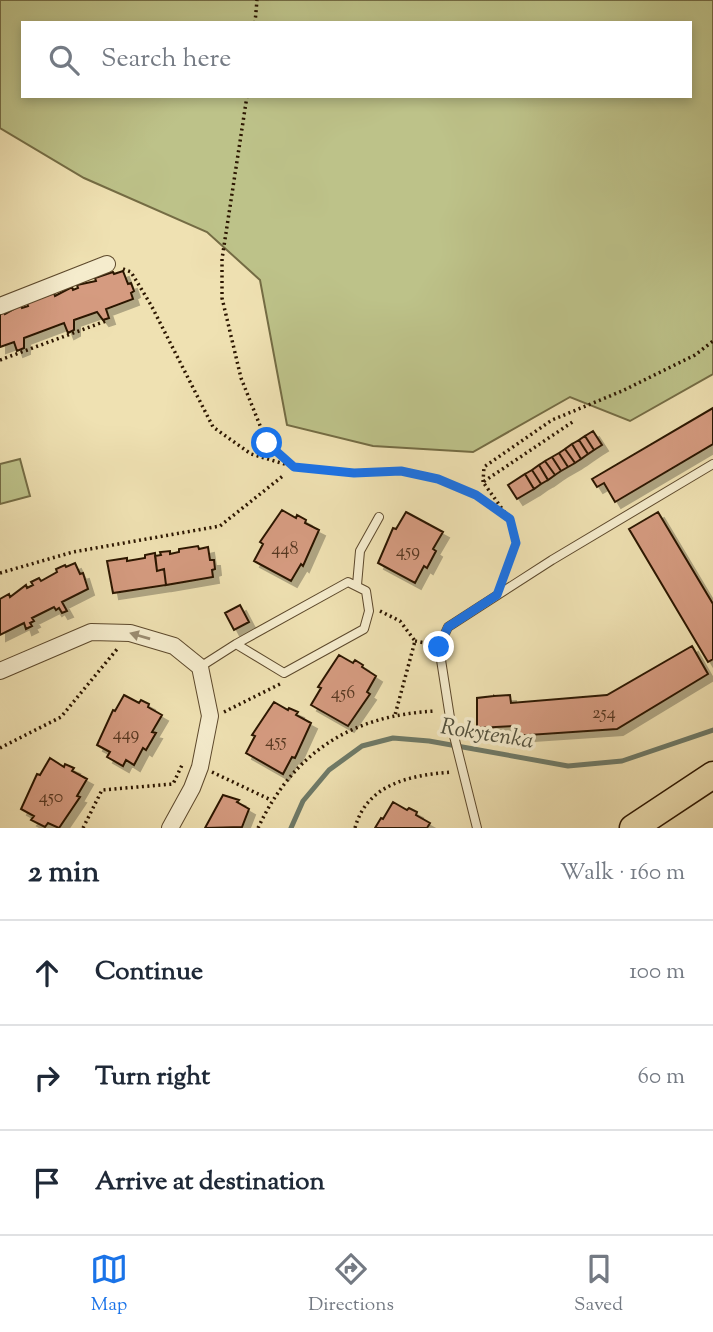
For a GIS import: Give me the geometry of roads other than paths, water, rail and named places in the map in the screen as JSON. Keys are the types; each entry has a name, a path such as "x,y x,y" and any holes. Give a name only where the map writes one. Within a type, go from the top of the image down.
{"main road":[{"path":"633,828 713,775"}],"street":[{"path":"0,306 107,264"},
{"path":"0,671 91,632 130,633 174,646 200,667 210,716 200,767 170,828"}],"lane":[{"path":"477,828 460,768 439,647 448,627 713,464"},
{"path":"357,585 360,551 379,517"},
{"path":"200,667 236,644 348,582 366,592 369,611 364,629 284,673 236,644"}],"waterway":[{"name":"Rokytenka","path":"291,828 303,801 329,770 362,746 393,738 429,741 568,766 622,761 713,730"}]}
